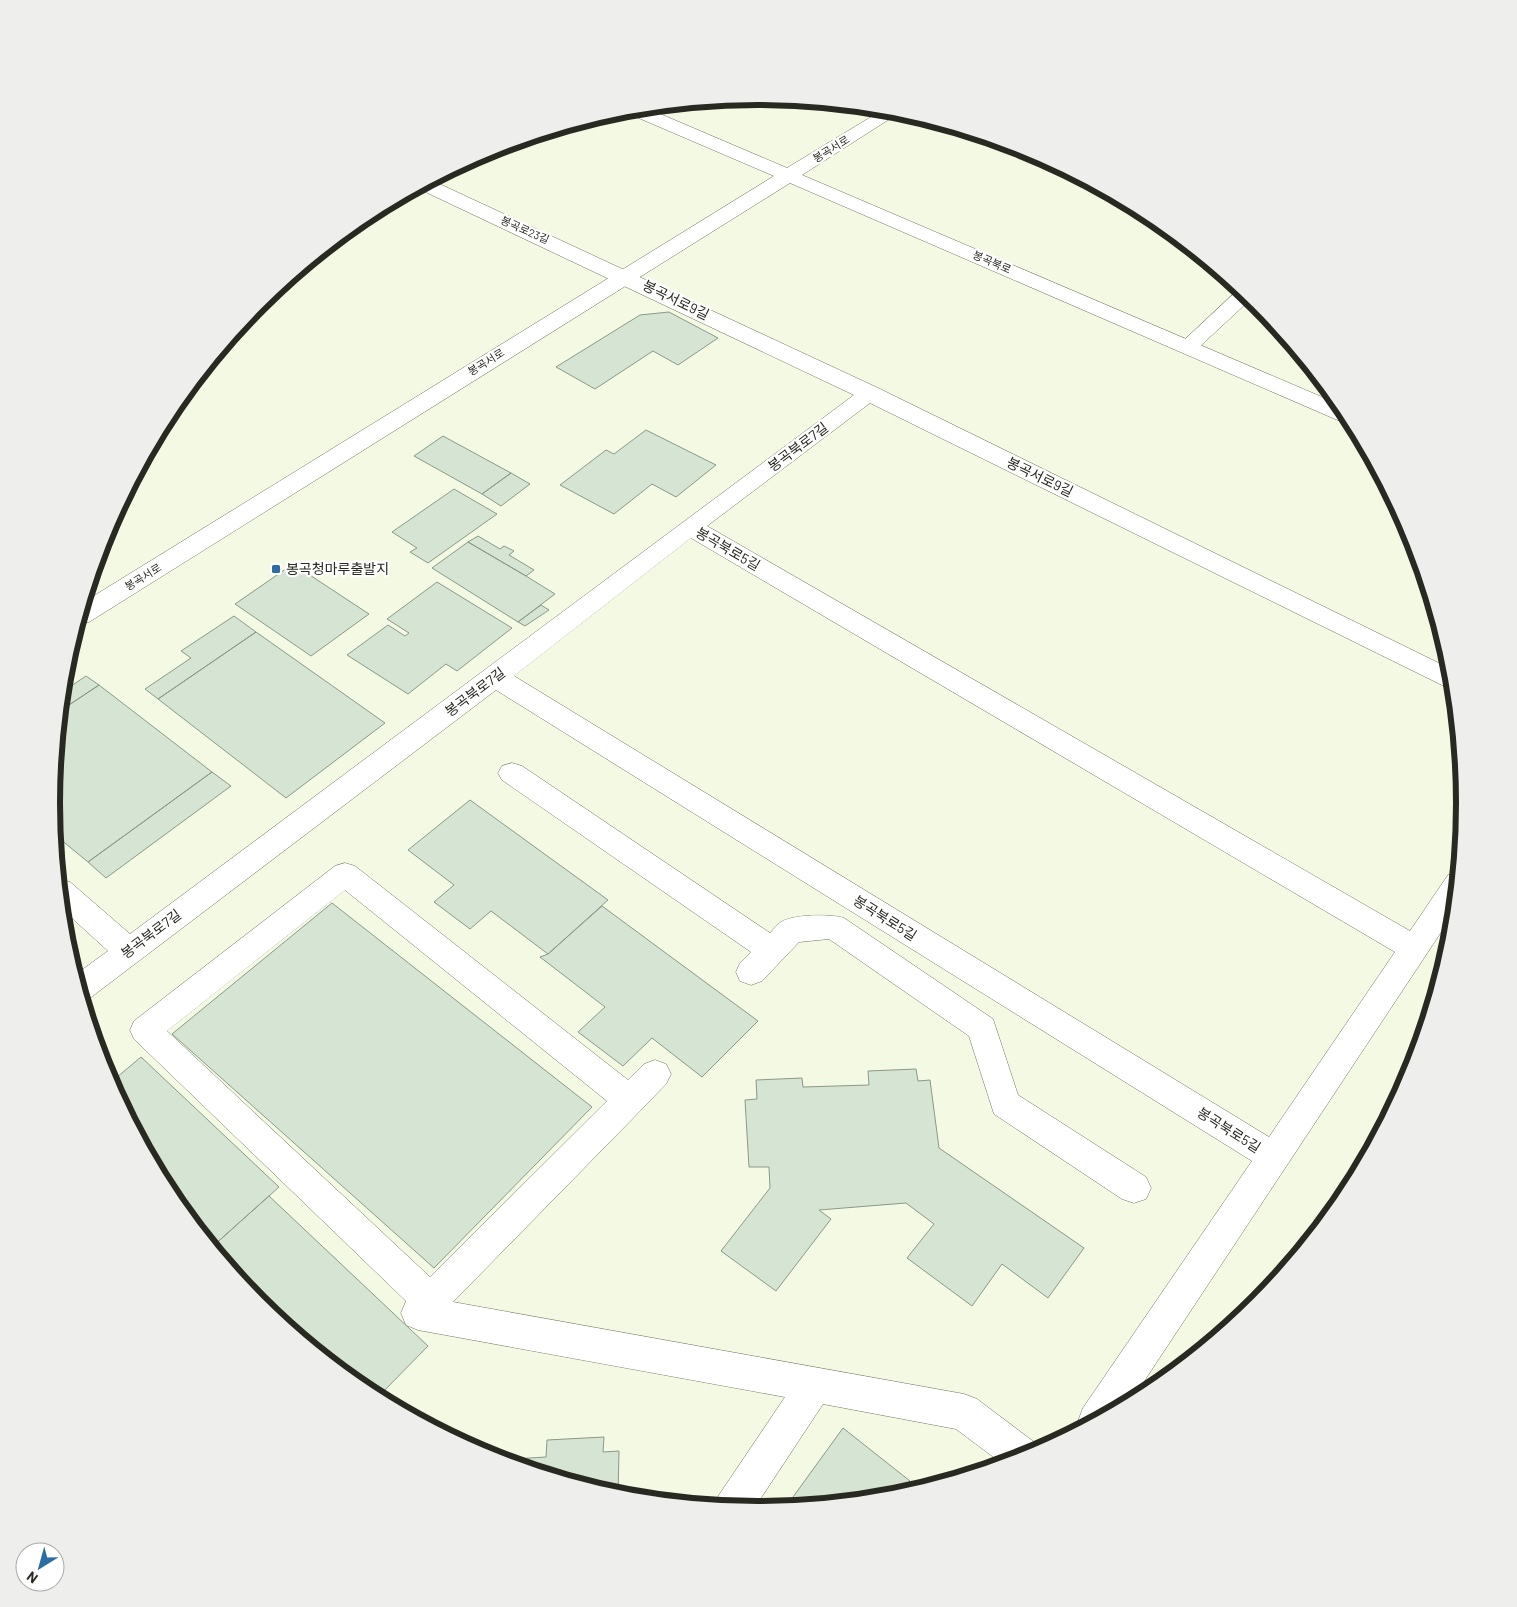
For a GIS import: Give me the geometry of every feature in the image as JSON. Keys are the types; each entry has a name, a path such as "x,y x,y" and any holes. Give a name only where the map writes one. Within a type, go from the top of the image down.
{"street":[{"name":"봉곡북로","path":"645,114 1189,346 1336,411"},
{"name":"봉곡서로","path":"87,611 625,275 884,116"},
{"name":"봉곡로23길","path":"431,187 625,275"},
{"name":"봉곡서로9길","path":"625,275 870,393 1446,678"},
{"path":"1189,346 1240,298"},
{"name":"봉곡북로7길","path":"84,985 870,393"},
{"name":"봉곡북로5길","path":"690,527 1414,948"},
{"name":"봉곡북로5길","path":"495,677 1275,1158"},
{"path":"512,773 772,950"},
{"path":"430,1300 145,1030 344,874 630,1100"},
{"name":"봉곡북로5길","path":"1103,1411 1275,1158 1451,893"},
{"path":"66,895 128,951"},
{"path":"751,972 792,930 834,927 982,1028 1005,1104 1134,1188"},
{"path":"655,1074 418,1314 964,1412 1017,1452"},
{"path":"736,1502 814,1386"}],"building":[{"path":"669,312 718,338 678,365 653,351 595,389 556,367 640,315"},
{"path":"646,430 716,465 676,497 652,484 614,514 560,485 606,450 614,454"},
{"path":"443,436 511,473 482,494 414,456"},
{"path":"511,473 530,484 501,506 482,494"},
{"path":"454,489 497,514 428,563 410,552 417,548 392,532"},
{"path":"478,536 500,549 504,546 514,551 509,555 534,570 526,576 468,542"},
{"path":"468,542 555,594 518,622 432,568"},
{"path":"293,564 369,614 311,656 235,604"},
{"path":"437,582 512,628 457,671 446,664 408,694 347,655 388,625 405,636 409,633 387,619"},
{"path":"541,605 549,610 525,626 518,622"},
{"path":"234,616 256,632 158,699 145,689 191,658 181,651"},
{"path":"256,632 385,723 286,798 158,699"},
{"path":"86,676 99,685 67,706 70,687"},
{"path":"99,685 212,772 88,862 61,840 61,758 67,706"},
{"path":"212,772 231,786 106,878 88,862"},
{"path":"470,800 608,900 548,954 491,911 470,929 434,902 454,885 408,850"},
{"path":"332,903 592,1107 434,1268 172,1034"},
{"path":"602,906 758,1021 702,1077 652,1038 623,1066 578,1032 605,1007 540,957 548,954"},
{"path":"141,1057 279,1187 216,1243 178,1192 154,1153 116,1078"},
{"path":"916,1069 918,1081 930,1080 939,1148 1084,1248 1048,1298 1002,1264 972,1306 907,1258 934,1224 906,1203 819,1210 831,1219 776,1291 721,1251 770,1188 769,1167 749,1167 745,1100 757,1099 756,1080 802,1078 803,1087 869,1085 868,1071"},
{"path":"269,1196 428,1346 383,1392 333,1358 298,1329 233,1264 216,1243"},
{"path":"843,1428 910,1481 906,1486 895,1489 850,1496 790,1501"},
{"path":"604,1437 603,1452 619,1451 618,1488 578,1478 517,1459 546,1457 547,1440"}],"place":[{"name":"봉곡청마루출발지","path":"276,569"}]}
